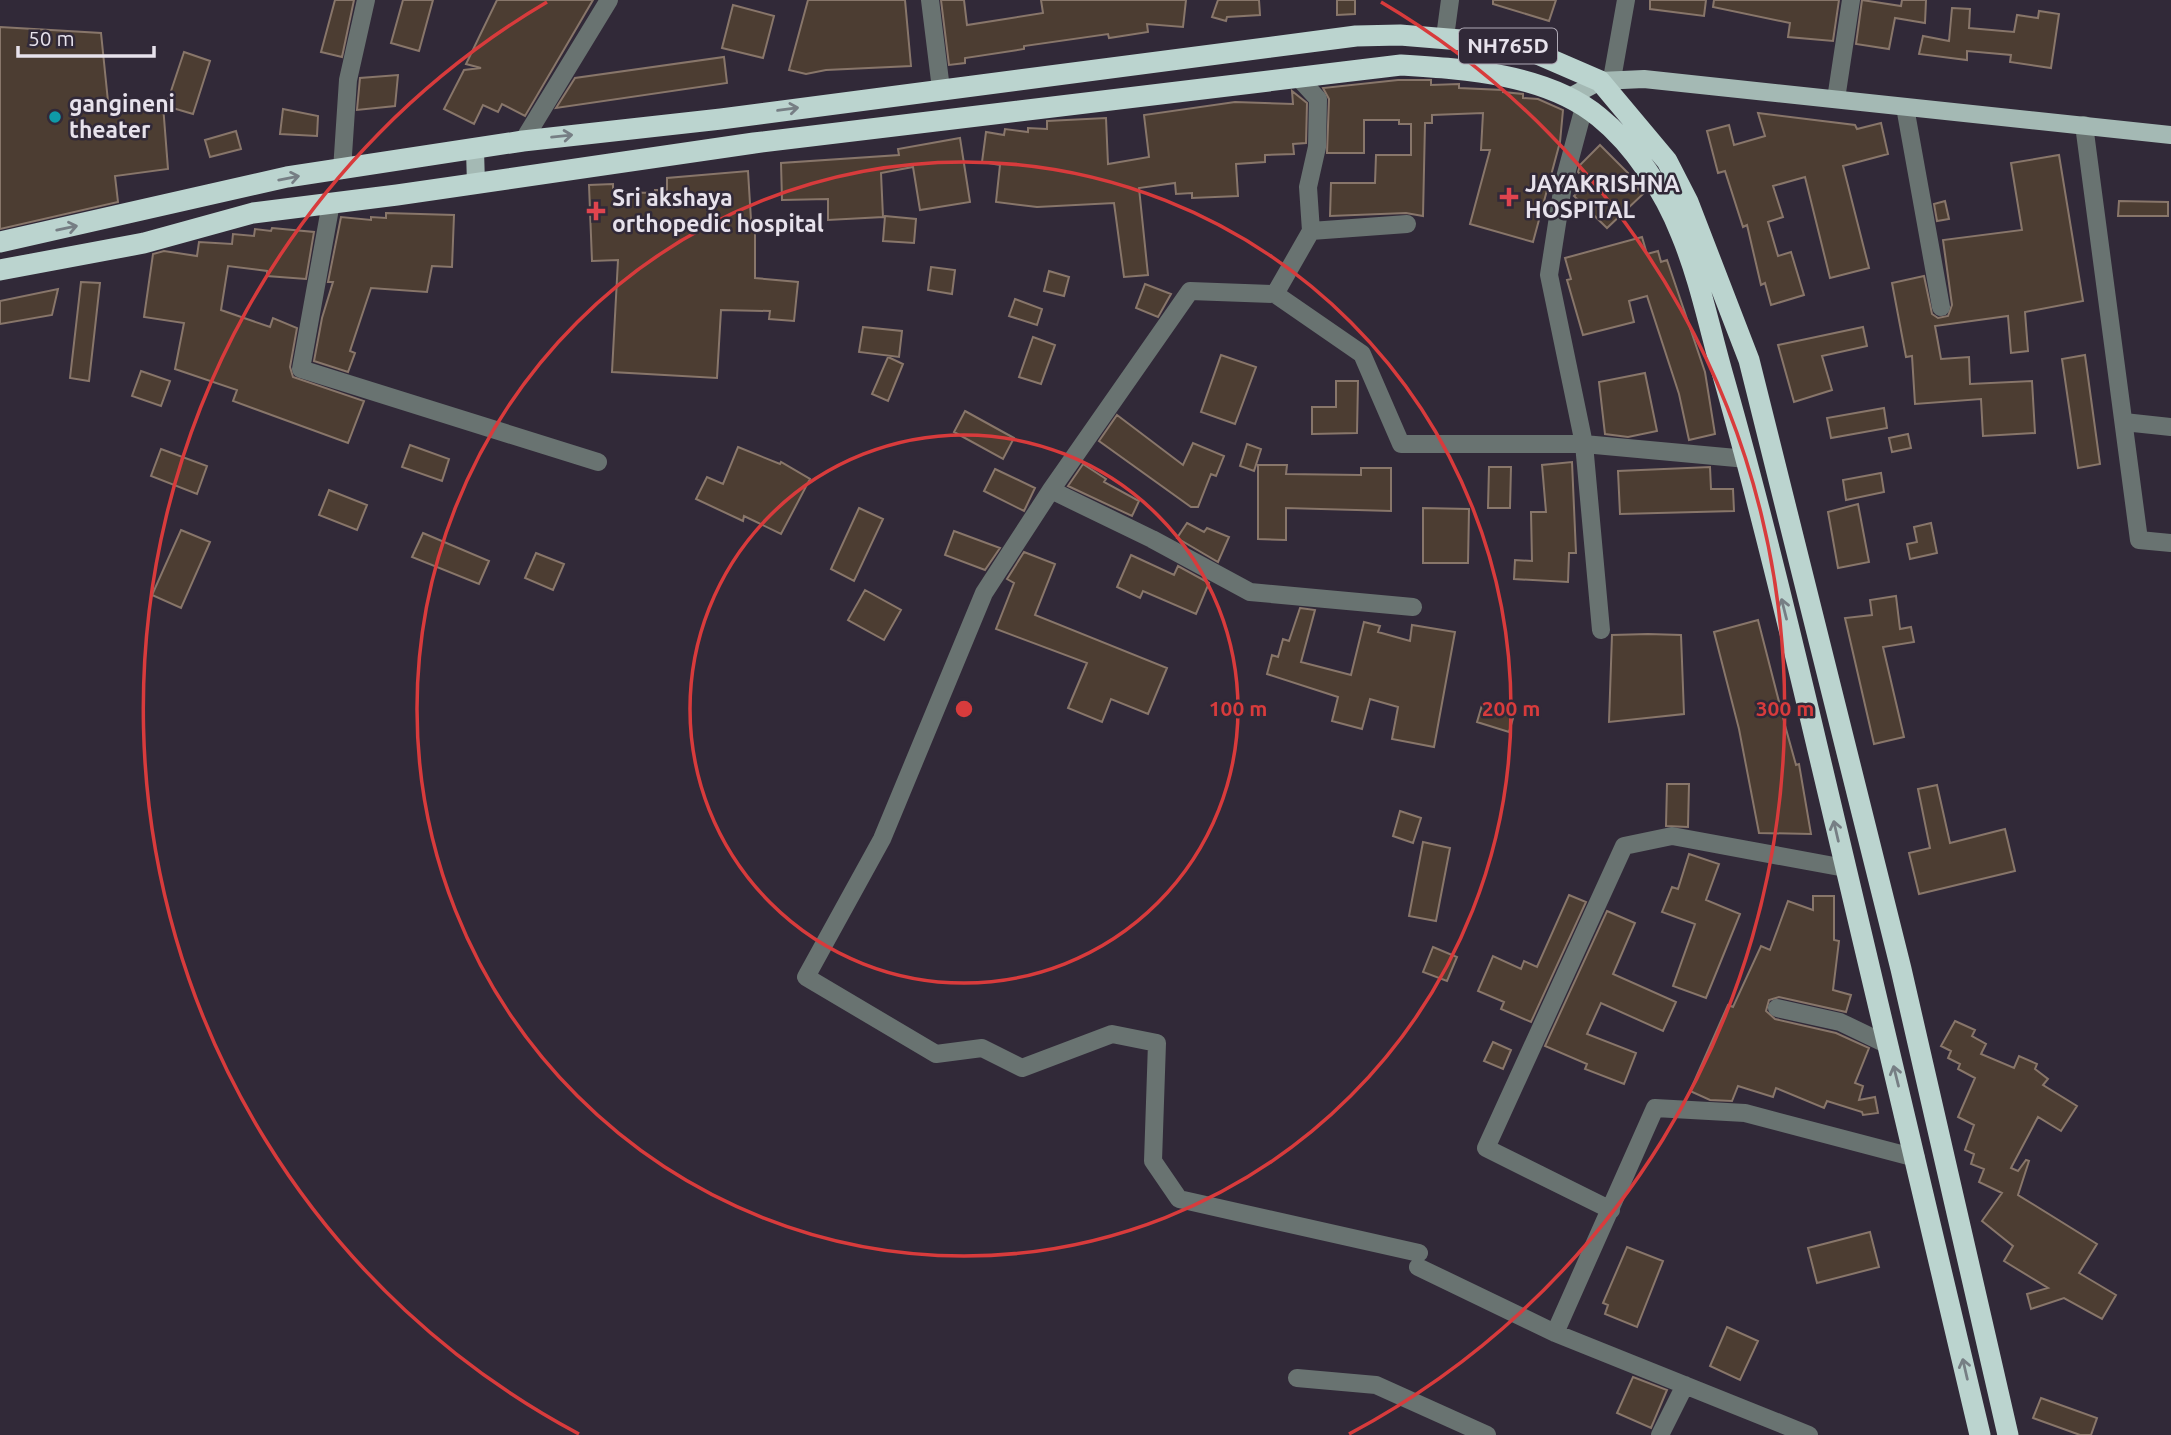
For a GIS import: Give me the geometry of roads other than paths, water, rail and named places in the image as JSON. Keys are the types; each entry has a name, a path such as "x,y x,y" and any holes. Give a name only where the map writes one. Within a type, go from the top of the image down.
{"highway":[{"name":"NH765D","path":"0,242 287,177 523,141 1356,36 1445,37 1525,50 1606,80 1667,161 1688,202 1749,360 1901,969 2008,1435"},
{"name":"NH765D","path":"0,270 144,243 253,213 476,184 714,148 1297,76 1401,65 1444,68 1520,81 1576,102 1601,118 1632,153 1662,195 1682,235 1746,459 1905,1112 1980,1435"},
{"path":"1905,1112 1931,1104"}],"main road":[{"path":"1576,102 1606,80 1644,79 2171,135"},
{"path":"475,150 476,184"}],"street":[{"path":"342,170 348,80 366,0"},
{"path":"523,141 609,0"},
{"path":"930,0 941,89"},
{"path":"1445,37 1450,0"},
{"path":"1606,80 1626,0"},
{"path":"1836,99 1851,0"},
{"path":"1275,294 1311,231 1308,187 1317,147 1318,99 1297,76"},
{"path":"1576,102 1549,275 1584,443 1601,630"},
{"path":"1905,107 1941,307"},
{"path":"2084,125 2139,540 2171,543"},
{"path":"331,203 301,369 598,462"},
{"path":"1311,231 1407,224"},
{"path":"1746,459 1584,443 1401,444 1362,354 1275,294 1190,291 1051,490 984,593 882,839 806,977 936,1054 982,1048 1022,1068 1112,1034 1157,1044 1153,1161 1178,1199 1419,1260 1555,1332 1809,1435"},
{"path":"2124,422 2171,427"},
{"path":"1051,490 1152,539 1250,592 1413,607"},
{"path":"1611,1210 1486,1148 1624,846 1672,836 1845,868"},
{"path":"1777,1008 1840,1022 1888,1045"},
{"path":"1555,1332 1655,1108 1745,1113 1916,1158"},
{"path":"1297,1378 1376,1385 1487,1435"},
{"path":"1660,1435 1685,1385"}],"place":[{"name":"gangineni theater","path":"55,117"},
{"name":"JAYAKRISHNA HOSPITAL","path":"1509,197"},
{"name":"Sri akshaya orthopedic hospital","path":"596,211"}]}
